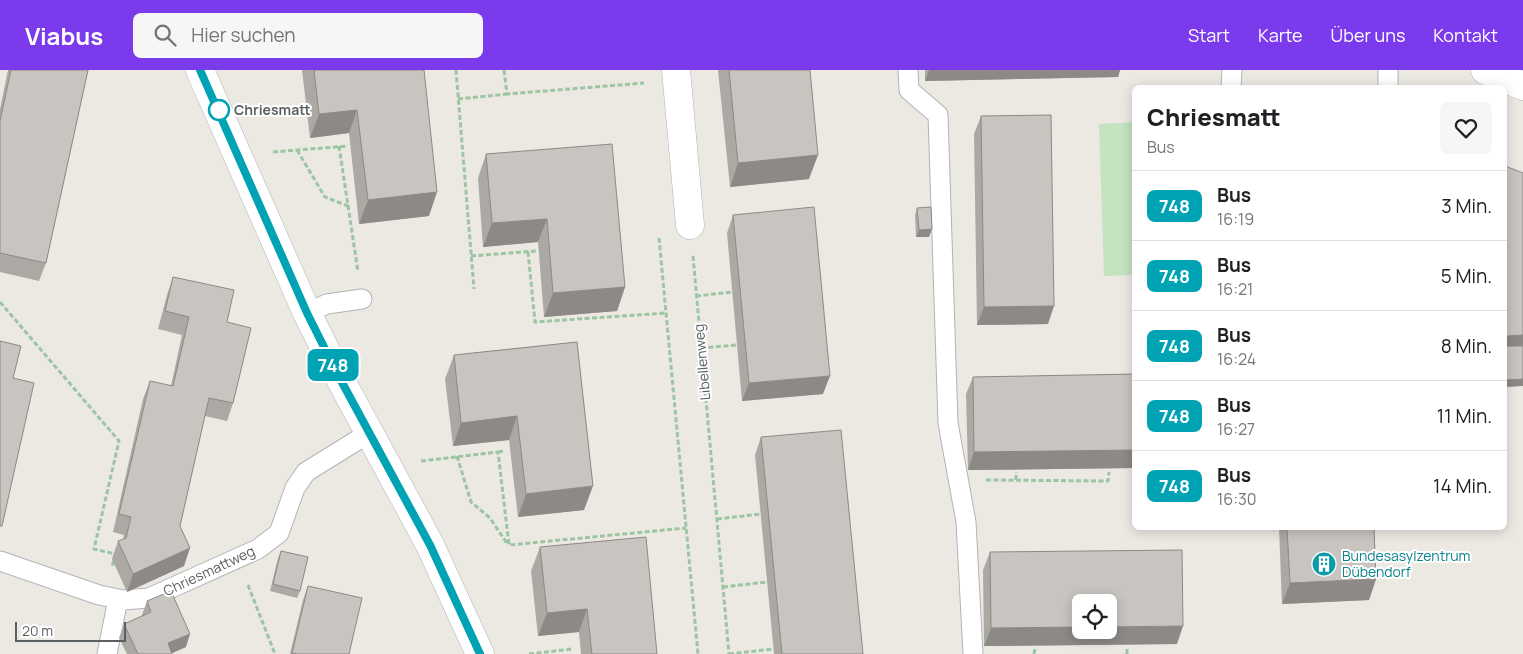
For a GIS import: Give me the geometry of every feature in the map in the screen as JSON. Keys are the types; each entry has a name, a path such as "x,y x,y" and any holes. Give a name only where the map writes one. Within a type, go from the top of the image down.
{"street":[{"path":"200,70 307,313 430,545 480,654"},
{"path":"676,70 690,225"},
{"path":"1485,70 1518,79"}],"lane":[{"path":"908,70 909,90 938,115 948,423 966,522 973,654"},
{"path":"1231,85 1232,70"},
{"path":"307,313 327,304 362,299"},
{"name":"Chriesmattweg","path":"0,561 58,590 112,598 149,598 238,560 258,549 279,533 296,488 306,472 369,433"},
{"path":"107,654 112,598"}],"path":[{"path":"456,70 474,289"},
{"path":"504,70 507,94"},
{"path":"458,99 644,82 644,92"},
{"path":"340,146 362,299"},
{"path":"269,152 348,146"},
{"path":"297,150 325,197 348,206"},
{"name":"Libellenweg","path":"690,225 729,654"},
{"path":"658,236 698,654"},
{"path":"471,256 536,251"},
{"path":"528,252 535,322 666,313"},
{"path":"696,296 732,292"},
{"path":"0,302 119,441 94,549 115,554 112,598"},
{"path":"701,348 737,344"},
{"path":"420,461 505,451"},
{"path":"498,452 509,545"},
{"path":"457,456 471,502 490,518 509,545"},
{"path":"1016,472 1016,480"},
{"path":"958,479 1108,481 1108,472"},
{"path":"717,519 760,514"},
{"path":"509,545 686,528"},
{"path":"238,560 275,654"},
{"path":"723,587 767,582"},
{"path":"1127,648 1127,654"},
{"path":"529,654 572,649"},
{"path":"729,654 774,649"},
{"path":"1034,654 1035,649"}],"green space":[{"path":"1132,122 1132,275 1104,276 1099,124"}],"building":[{"path":"11,70 88,70 46,263 0,253 0,121"},
{"path":"314,70 424,70 437,192 368,200 357,110 319,114"},
{"path":"729,70 810,70 818,155 738,163"},
{"path":"1051,115 1054,306 984,307 981,116"},
{"path":"612,144 625,287 553,293 547,219 492,223 486,154"},
{"path":"1507,167 1523,173 1523,335 1507,336"},
{"path":"814,207 830,376 749,383 733,215"},
{"path":"931,207 932,229 919,230 917,208"},
{"path":"173,277 234,290 227,322 251,328 233,403 209,398 180,526 190,548 133,574 118,541 126,538 131,517 119,514 150,381 173,386 189,317 165,311"},
{"path":"0,341 21,346 13,378 34,383 2,526 0,526"},
{"path":"577,342 593,486 526,494 517,416 461,423 454,355"},
{"path":"1507,346 1523,346 1523,379 1507,380"},
{"path":"1132,374 1132,450 974,452 973,377"},
{"path":"841,430 863,654 782,654 761,437"},
{"name":"Bundesasylzentrum Dübendorf","path":"1287,530 1374,530 1376,579 1290,583"},
{"path":"646,537 657,654 592,654 587,609 547,613 540,547"},
{"path":"1182,550 1183,626 1117,627 1117,594 1072,594 1072,627 991,628 990,552"},
{"path":"281,551 308,557 300,591 273,584"},
{"path":"308,586 362,598 349,654 292,653"},
{"path":"171,591 190,634 168,643 172,654 138,654 124,624 151,612 147,601"}],"bus line":[{"name":"748","path":"200,70 307,313 338,375 430,545 480,654"}],"place":[{"name":"Chriesmatt","path":"219,110"},
{"name":"Bundesasylzentrum Dübendorf","path":"1324,564"}]}
